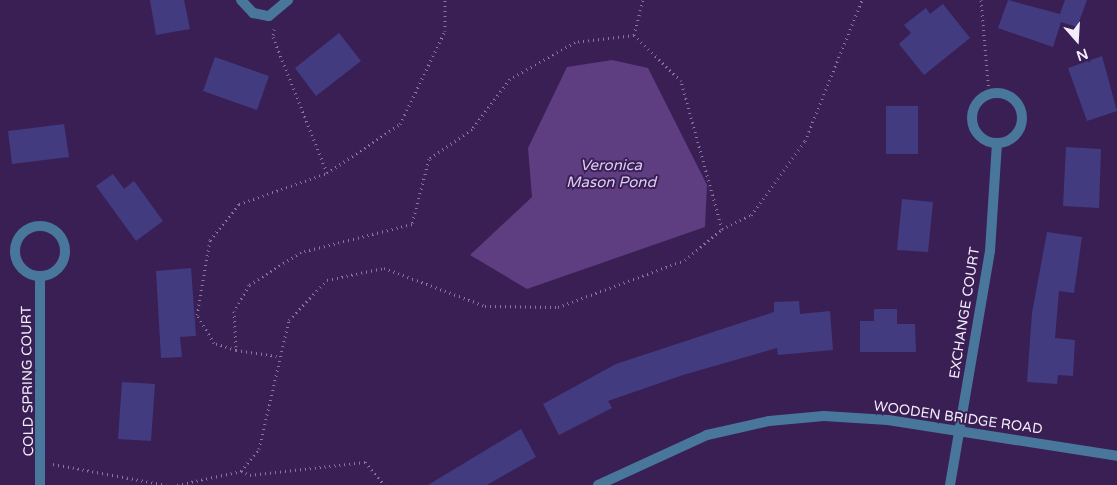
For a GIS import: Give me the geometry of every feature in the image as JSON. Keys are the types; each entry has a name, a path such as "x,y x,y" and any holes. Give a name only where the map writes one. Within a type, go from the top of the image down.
{"street":[{"path":"242,0 253,13 276,14 288,0"},
{"path":"988,94 1014,99 1022,114 1019,131 997,144 980,137 972,122 975,105 988,94"},
{"name":"EXCHANGE COURT","path":"950,485 990,251 997,144"},
{"path":"40,226 62,239 65,256 56,270 40,276 24,271 15,256 24,232 40,226"},
{"name":"COLD SPRING COURT","path":"40,276 43,462 40,485"},
{"name":"WOODEN BRIDGE ROAD","path":"598,485 707,435 769,421 824,416 959,431 1117,456"}],"path":[{"path":"278,356 236,350 214,343 197,314 210,240 239,204 326,173 400,124 445,31 445,0"},
{"path":"634,35 643,0"},
{"path":"241,472 259,449 278,356 289,320 327,280 384,268 485,306 558,307 685,260 722,229 750,216 805,141 862,0"},
{"path":"981,0 988,94"},
{"path":"276,14 272,37 326,173"},
{"path":"236,350 234,311 249,285 302,252 412,224 429,159 472,129 510,79 575,42 634,35 675,72 687,90 722,229"},
{"path":"43,462 166,485"},
{"path":"177,485 241,472 250,475 365,462 384,485"}],"water":[{"name":"Veronica Mason Pond","path":"612,60 648,68 707,185 705,227 527,289 470,255 532,197 528,148 567,67"}],"building":[{"path":"150,0 184,0 190,29 156,35"},
{"path":"1008,0 1060,14 1065,0 1087,0 1077,27 1061,22 1053,47 998,28"},
{"path":"943,4 970,38 924,75 899,44 911,33 904,25 926,8 930,14"},
{"path":"339,33 361,61 316,96 295,68"},
{"path":"1102,56 1117,111 1087,121 1068,68"},
{"path":"215,57 269,76 257,110 203,91"},
{"path":"886,106 918,106 918,154 886,154"},
{"path":"64,124 69,157 12,164 8,131"},
{"path":"1066,147 1101,149 1099,208 1063,206"},
{"path":"113,174 124,189 134,181 163,221 136,241 96,186"},
{"path":"902,199 933,202 928,252 897,250"},
{"path":"1047,232 1082,237 1074,293 1059,291 1055,338 1075,340 1073,376 1058,375 1057,384 1027,382 1032,313"},
{"path":"191,268 196,336 180,337 182,357 161,358 156,271"},
{"path":"799,301 800,314 830,311 833,350 778,355 777,348 683,375 608,401 612,408 559,435 543,404 616,364 774,312 774,302"},
{"path":"874,309 897,309 897,324 915,324 916,352 860,352 860,321 874,321"},
{"path":"122,382 155,384 151,441 118,439"},
{"path":"521,429 536,457 487,485 428,485"}]}
